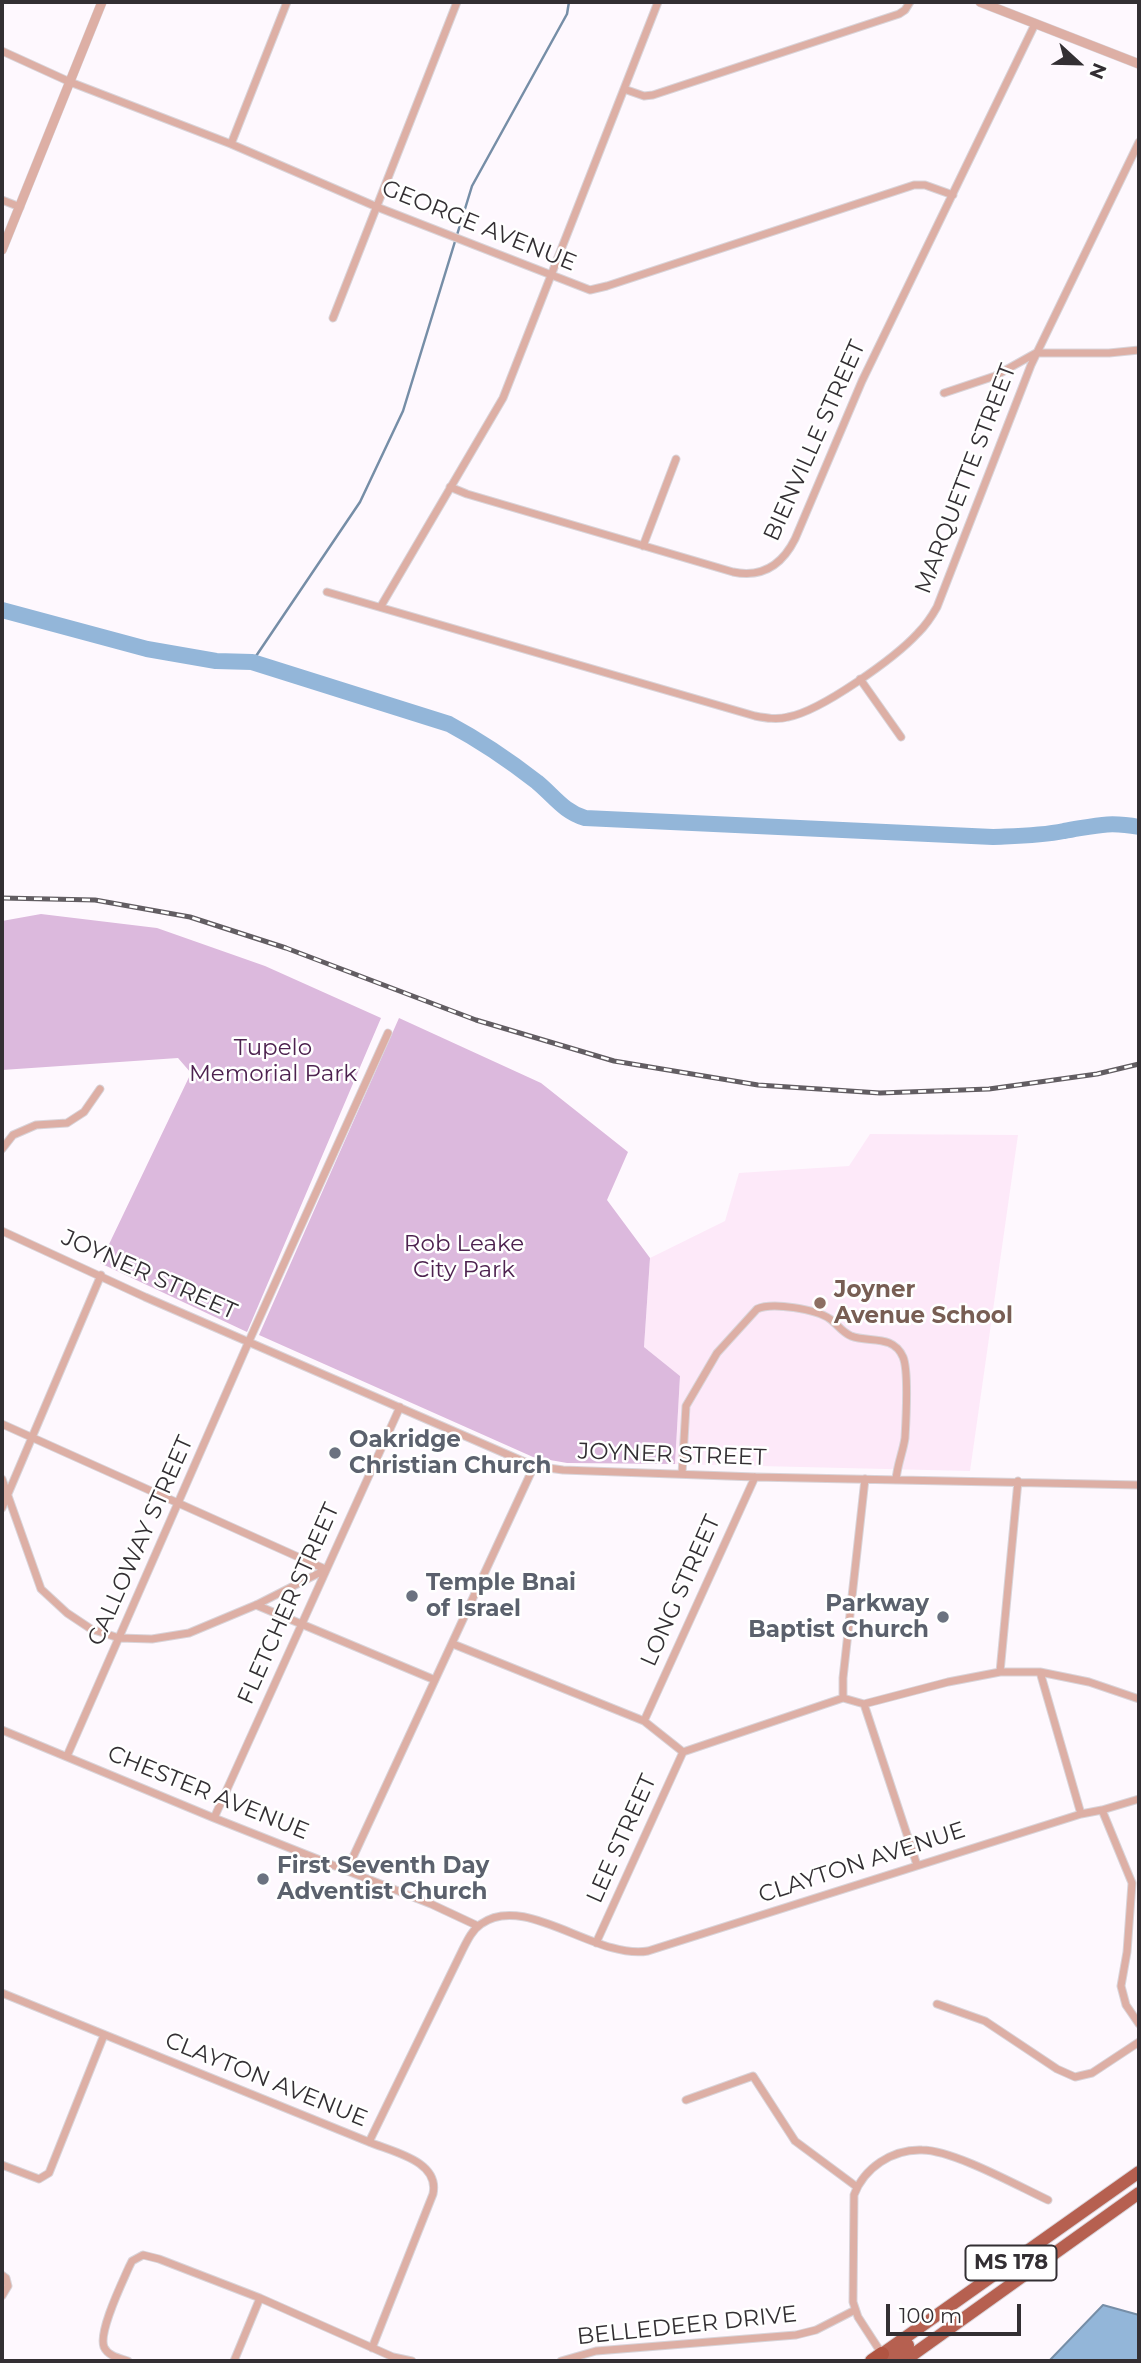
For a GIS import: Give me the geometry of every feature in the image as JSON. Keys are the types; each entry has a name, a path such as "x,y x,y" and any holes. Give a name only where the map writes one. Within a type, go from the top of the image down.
{"highway":[{"name":"MS 178","path":"882,2359 954,2303 1139,2172"},
{"name":"MS 178","path":"904,2361 1139,2193"},
{"path":"1077,2216 1086,2232"}],"street":[{"path":"2,250 102,2"},
{"path":"231,144 287,2"},
{"path":"333,318 457,2"},
{"path":"381,606 503,398 658,2"},
{"path":"624,89 644,96 653,95 899,14 910,2"},
{"path":"980,2 1139,64"},
{"name":"BIENVILLE STREET","path":"450,487 743,574 761,573 777,564 784,558 798,532 862,381 1035,24"},
{"name":"GEORGE AVENUE","path":"2,51 70,82 231,144 377,207 586,289 594,290 914,185 925,184 953,195"},
{"name":"MARQUETTE STREET","path":"327,592 766,718 787,718 810,710 860,679 909,642 937,607 1036,353 1139,142"},
{"path":"2,200 20,207"},
{"path":"944,393 995,376 1036,353 1110,353 1139,350"},
{"path":"643,546 676,459"},
{"path":"860,679 901,737"},
{"name":"CALLOWAY STREET","path":"67,1756 388,1033"},
{"path":"2,1149 13,1135 36,1125 67,1123 84,1112 100,1089"},
{"name":"JOYNER STREET","path":"2,1231 145,1297 534,1466 563,1470 755,1477 1139,1485"},
{"path":"2,1508 5,1494 101,1275"},
{"path":"682,1474 686,1406 717,1353 757,1309 765,1305 814,1312 828,1317 855,1337 887,1341 896,1346 903,1356 906,1368 905,1437 897,1464 896,1480"},
{"name":"FLETCHER STREET","path":"214,1818 400,1407"},
{"path":"2,1424 326,1569"},
{"path":"346,1870 534,1466"},
{"name":"LONG STREET","path":"644,1721 755,1477"},
{"path":"2,1479 5,1494 41,1589 67,1613 91,1629 119,1638 152,1639 189,1633 256,1605 326,1569"},
{"path":"843,1698 865,1479"},
{"path":"1000,1672 1018,1481"},
{"path":"256,1605 435,1680"},
{"path":"453,1644 644,1721 683,1752 843,1698 864,1704 948,1682 1000,1672 1040,1672 1089,1682 1139,1699"},
{"path":"1040,1672 1081,1814"},
{"path":"864,1704 917,1865"},
{"name":"CHESTER AVENUE","path":"2,1730 478,1926"},
{"name":"LEE STREET","path":"596,1943 683,1752"},
{"name":"CLAYTON AVENUE","path":"596,1943 628,1953 648,1951 1081,1814 1139,1799"},
{"path":"1102,1810 1132,1883 1127,1952 1121,1986 1126,2005 1139,2024"},
{"path":"478,1926 492,1918 514,1915 596,1943"},
{"name":"CLAYTON AVENUE","path":"2,1993 369,2142 462,1951 478,1926"},
{"path":"937,2004 985,2021 1057,2069 1075,2077 1092,2073 1139,2042"},
{"path":"2,2165 39,2179 49,2173 104,2035"},
{"path":"686,2100 753,2076 795,2141 857,2187"},
{"path":"369,2142 421,2164 428,2169 435,2182 433,2194 372,2347"},
{"path":"882,2359 855,2310 852,2294 853,2204 857,2187 880,2162 899,2153 922,2150 955,2158 1048,2200"},
{"path":"128,2361 106,2350 103,2337 128,2267 138,2257 149,2255 260,2298 393,2357 412,2361"},
{"path":"2,2275 8,2286 2,2296"},
{"path":"234,2361 260,2298"},
{"name":"BELLEDEER DRIVE","path":"561,2361 596,2351 796,2335 816,2330 855,2310"}],"shaded area":[{"name":"Joyner Avenue School","path":"870,1134 1018,1135 970,1471 675,1464 680,1376 644,1347 650,1258 725,1221 739,1173 849,1166"}],"green space":[{"name":"Tupelo Memorial Park","path":"41,914 157,928 265,966 381,1018 247,1332 100,1263 191,1073 178,1058 2,1070 2,921"},
{"name":"Rob Leake City Park","path":"399,1018 541,1083 628,1152 607,1200 650,1258 644,1347 680,1376 675,1464 567,1463 533,1457 259,1335"}],"water":[{"path":"1103,2305 1139,2315 1139,2361 1049,2361"}],"waterway":[{"path":"252,662 360,502 403,411 472,186 567,14 569,2"},
{"path":"2,610 147,649 216,661 252,662 449,724 537,782 565,808 585,818 993,837 1046,834 1101,825 1139,827"}],"railway":[{"path":"2,898 95,900 190,917 286,948 476,1020 614,1061 758,1085 880,1093 989,1089 1097,1074 1139,1064"}],"place":[{"name":"Joyner Avenue School","path":"820,1303"},
{"name":"Oakridge Christian Church","path":"335,1453"},
{"name":"Temple Bnai of Israel","path":"412,1596"},
{"name":"Parkway Baptist Church","path":"943,1617"},
{"name":"First Seventh Day Adventist Church","path":"263,1879"}]}
